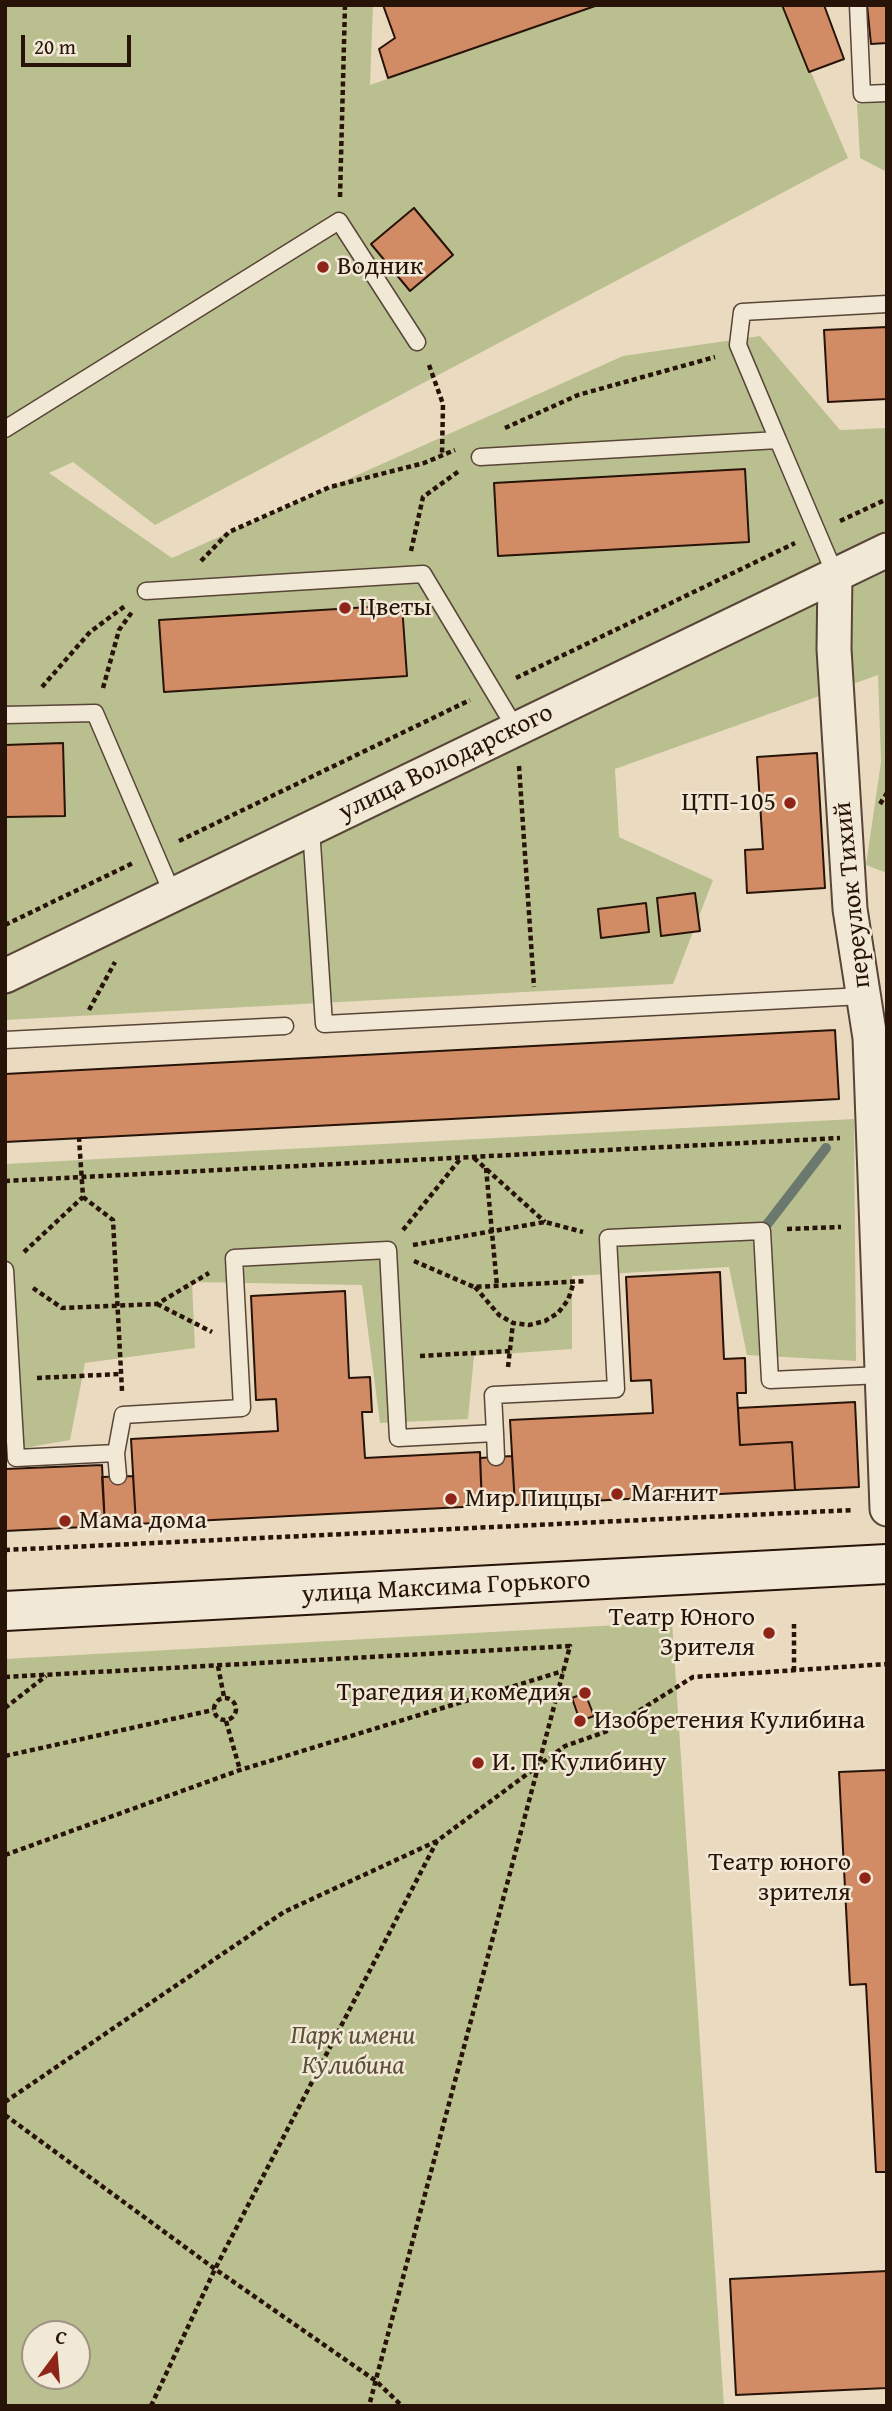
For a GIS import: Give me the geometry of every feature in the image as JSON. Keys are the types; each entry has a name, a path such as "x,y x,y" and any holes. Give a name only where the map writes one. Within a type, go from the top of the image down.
{"main road":[{"name":"улица Максима Горького","path":"5,1611 887,1564"}],"street":[{"name":"улица Володарского","path":"5,976 887,550"},
{"name":"переулок Тихий","path":"835,574 834,649 848,883 870,1038 887,1509"}],"lane":[{"path":"858,5 862,94 887,93"},
{"path":"5,429 340,220 417,342"},
{"path":"835,574 740,350 742,312 887,304"},
{"path":"480,457 778,440"},
{"path":"146,591 423,574 516,729"},
{"path":"11,715 95,713 173,895"},
{"path":"311,828 324,1024 863,996"},
{"path":"5,1040 285,1026"},
{"path":"496,1457 493,1395 616,1389 608,1238 762,1231 770,1380 884,1395"},
{"path":"118,1476 116,1453 123,1415 242,1408 234,1258 388,1250 398,1438 495,1433"},
{"path":"6,1270 16,1458 116,1453"}],"path":[{"path":"340,220 345,5"},
{"path":"417,342 435,376 443,404 442,455"},
{"path":"503,428 578,396 740,350"},
{"path":"174,590 229,532 330,487 424,463 466,444"},
{"path":"412,549 423,496 480,457"},
{"path":"5,925 887,499"},
{"path":"95,713 120,630 146,591"},
{"path":"11,715 90,632 146,591"},
{"path":"516,729 536,1013"},
{"path":"74,1037 144,909"},
{"path":"5,1181 873,1136"},
{"path":"79,1138 83,1197 113,1220 123,1415"},
{"path":"474,1157 545,1222"},
{"path":"388,1250 461,1158"},
{"path":"486,1168 497,1286"},
{"path":"83,1197 6,1270 62,1308 157,1304 238,1345"},
{"path":"388,1250 545,1222 608,1238"},
{"path":"762,1231 877,1225"},
{"path":"388,1250 474,1287 499,1315 513,1323 529,1325 545,1321 558,1313 568,1300 574,1282"},
{"path":"157,1304 234,1258"},
{"path":"474,1287 610,1280"},
{"path":"505,1395 513,1323"},
{"path":"393,1357 510,1351"},
{"path":"11,1379 121,1374"},
{"path":"5,1550 887,1509"},
{"path":"794,1624 794,1671"},
{"path":"5,1677 570,1646 369,2406"},
{"path":"5,2102 284,1912 437,1841 565,1746 605,1732 693,1677 887,1664"},
{"path":"218,1666 224,1698"},
{"path":"5,1855 240,1770 563,1671"},
{"path":"5,1708 47,1675"},
{"path":"224,1698 233,1701 237,1709 234,1717 226,1721 217,1718 213,1710 216,1702 224,1698"},
{"path":"5,1756 213,1710"},
{"path":"226,1721 240,1770"},
{"path":"151,2406 215,2269 437,1841"},
{"path":"5,2115 215,2269 376,2381 402,2406"}],"green space":[{"path":"5,5 373,5 370,85 598,5 782,5 848,158 155,525 73,462 49,473 172,558 623,356 760,336 840,430 887,428 887,873 866,865 881,762 878,675 615,769 619,837 713,880 673,984 5,1020"},
{"path":"887,102 887,172 860,158 857,104"},
{"path":"854,1119 856,1361 747,1355 729,1267 572,1276 572,1349 474,1356 468,1419 380,1423 362,1285 192,1282 195,1348 85,1363 70,1440 13,1450 5,1402 5,1164"},
{"name":"Парк имени Кулибина","path":"672,1622 724,2406 5,2406 5,1659"}],"building":[{"path":"383,5 598,5 388,78 379,49 395,38"},
{"path":"782,5 824,5 844,59 809,72"},
{"path":"867,5 887,5 887,43 871,44"},
{"path":"414,208 453,255 410,291 371,244"},
{"path":"887,327 887,399 828,402 824,330"},
{"path":"745,469 749,542 498,556 494,483"},
{"path":"402,605 407,676 164,692 159,620"},
{"path":"63,743 65,816 5,817 5,745"},
{"name":"ЦТП-105","path":"817,753 825,888 747,893 745,850 763,849 757,757"},
{"path":"695,893 700,931 661,936 657,898"},
{"path":"646,903 649,932 601,938 598,909"},
{"path":"835,1030 839,1099 5,1142 5,1074"},
{"path":"720,1272 724,1359 745,1358 746,1393 737,1393 740,1445 792,1442 795,1490 515,1505 510,1420 653,1413 651,1380 631,1381 626,1277"},
{"path":"345,1291 349,1378 370,1377 372,1412 362,1412 365,1458 480,1452 482,1506 136,1524 131,1439 278,1431 276,1399 256,1400 251,1296"},
{"path":"855,1402 859,1487 795,1490 792,1442 740,1445 738,1408"},
{"path":"512,1456 515,1505 482,1506 480,1458"},
{"path":"102,1465 105,1526 5,1531 5,1469"},
{"path":"133,1476 136,1524 105,1526 102,1477"},
{"path":"585,1693 594,1716 580,1721 572,1698"},
{"name":"Театр юного зрителя","path":"887,1770 887,2172 876,2172 866,1984 850,1985 839,1772"},
{"path":"887,2271 887,2388 736,2395 730,2279"}],"waterway":[{"path":"762,1231 826,1148"}],"place":[{"name":"Водник","path":"323,267"},
{"name":"Цветы","path":"345,608"},
{"name":"ЦТП-105","path":"790,803"},
{"name":"Магнит","path":"617,1494"},
{"name":"Мир Пиццы","path":"451,1499"},
{"name":"Мама дома","path":"65,1521"},
{"name":"Театр Юного Зрителя","path":"769,1633"},
{"name":"Трагедия и комедия","path":"585,1693"},
{"name":"Изобретения Кулибина","path":"580,1721"},
{"name":"И. П. Кулибину","path":"478,1763"},
{"name":"Театр юного зрителя","path":"865,1878"}]}
